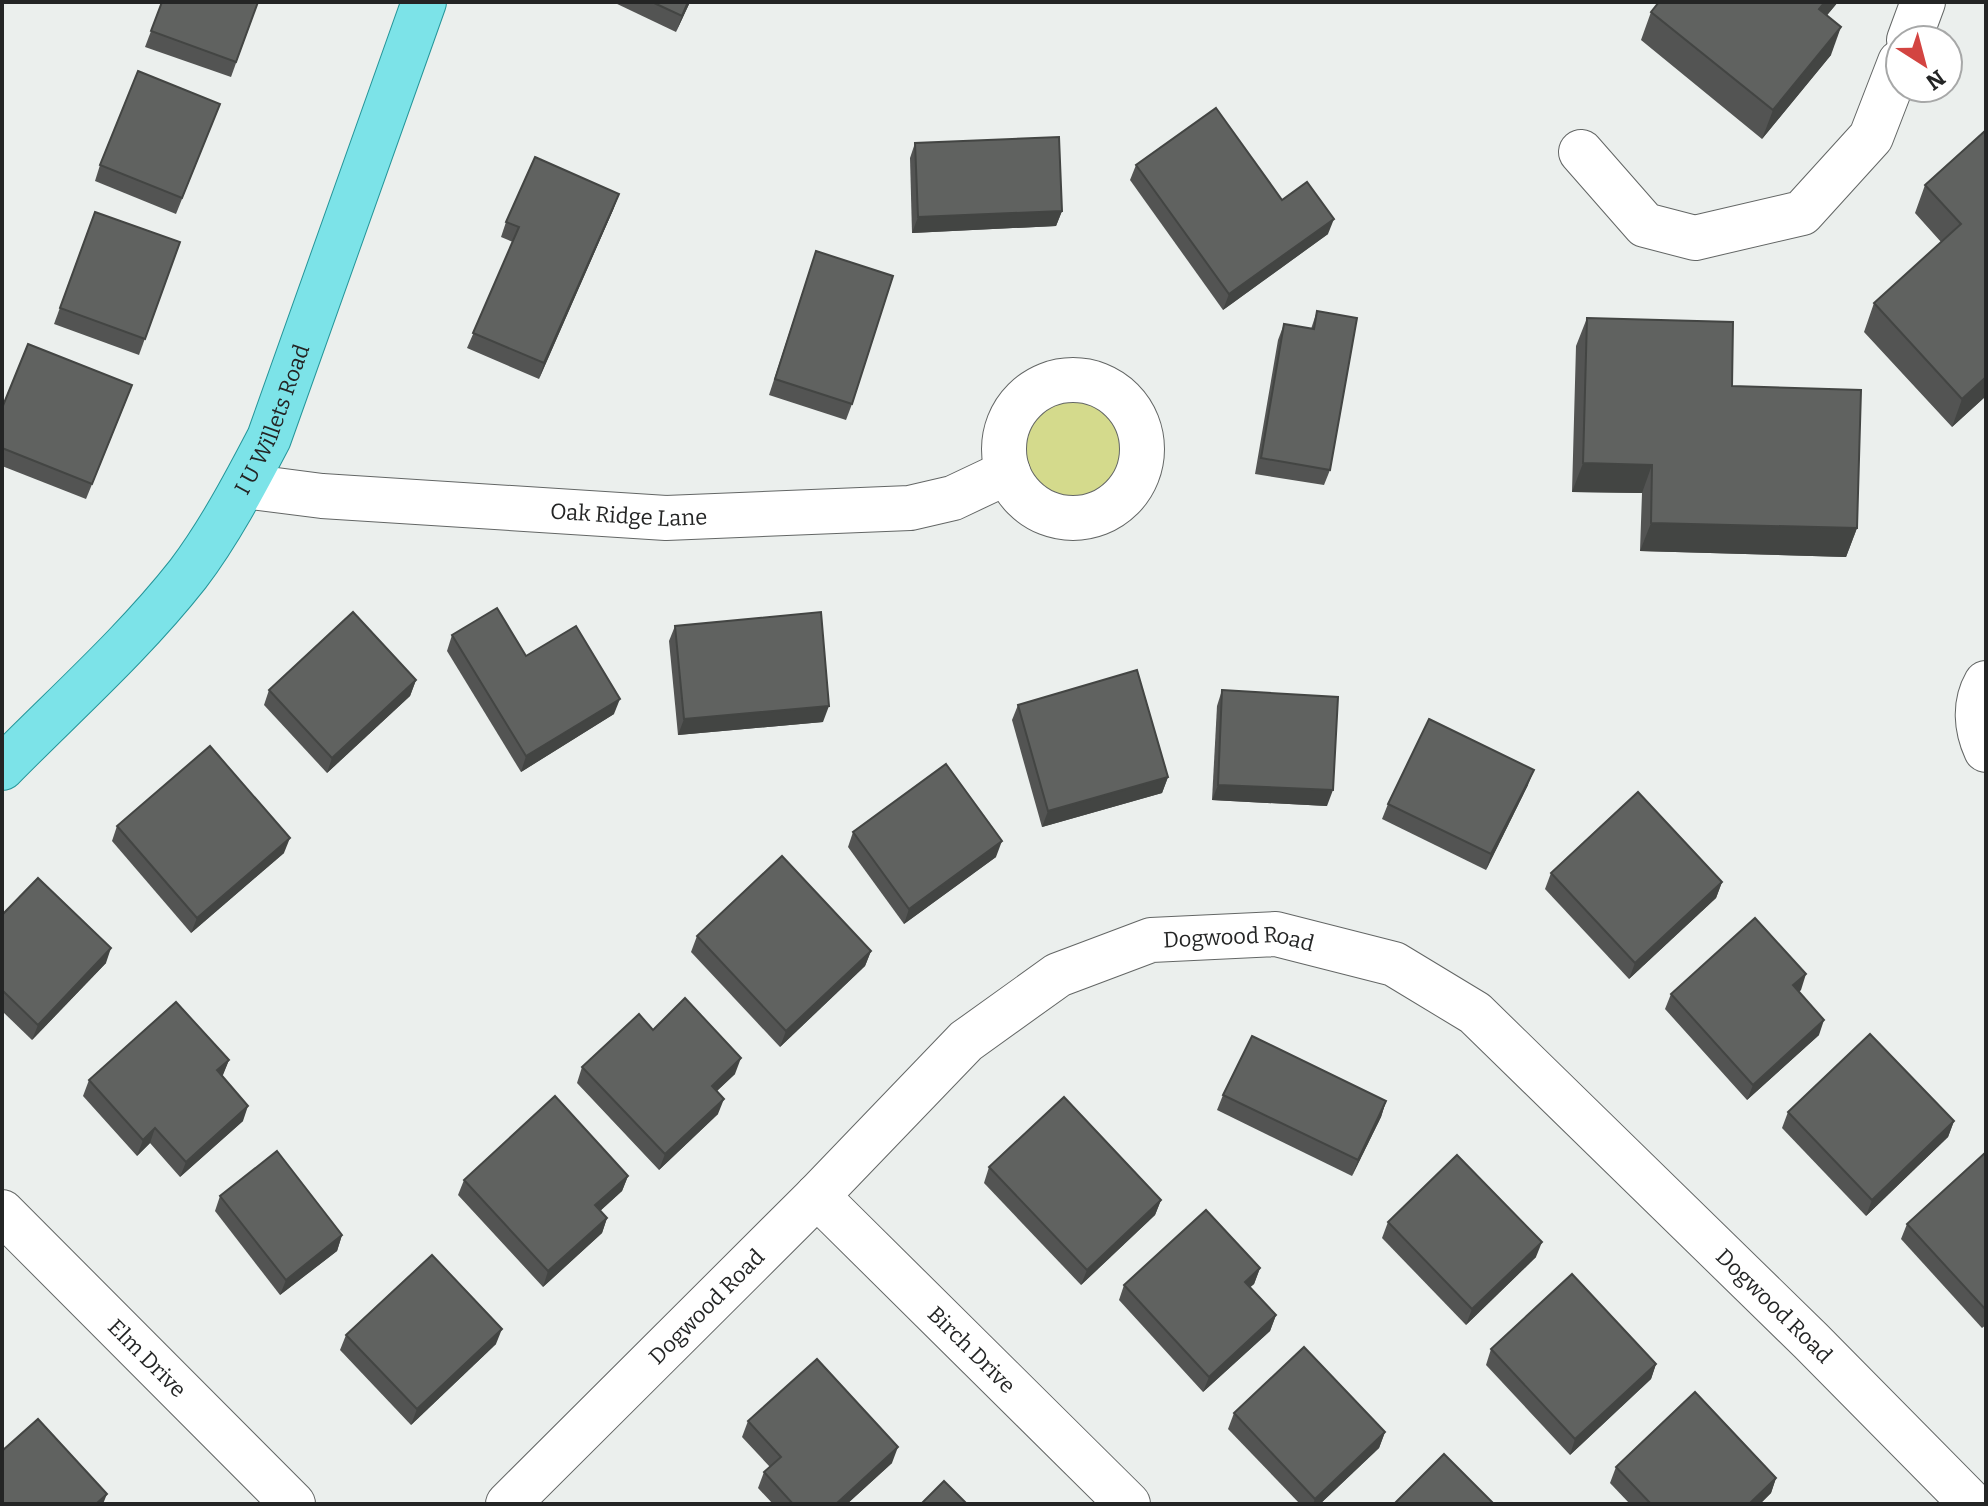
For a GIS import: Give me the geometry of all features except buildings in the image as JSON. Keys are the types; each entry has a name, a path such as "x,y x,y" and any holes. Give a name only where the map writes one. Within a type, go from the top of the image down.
{"main road":[{"name":"I U Willets Road","path":"2,768 129,640 188,574 244,486 269,438 424,2"}],"street":[{"path":"1915,24 1923,2"},
{"path":"1581,152 1645,225 1695,238 1802,213 1871,137 1884,103"},
{"name":"Oak Ridge Lane","path":"244,486 353,499 666,518 910,508 953,498 1008,472"},
{"path":"1986,683 1977,714 1980,736 1986,750"},
{"name":"Dogwood Road","path":"508,1504 817,1196 966,1041 1058,975 1151,940 1276,934 1394,964 1475,1013 1811,1341 1972,1504"},
{"name":"Birch Drive","path":"817,1196 1128,1504"},
{"name":"Elm Drive","path":"2,1212 293,1504"}],"green space":[{"path":"1073,380 1099,386 1121,401 1136,423 1142,449 1136,475 1121,497 1099,512 1073,518 1047,512 1025,497 1010,475 1004,449 1010,423 1025,401 1047,386"}]}
